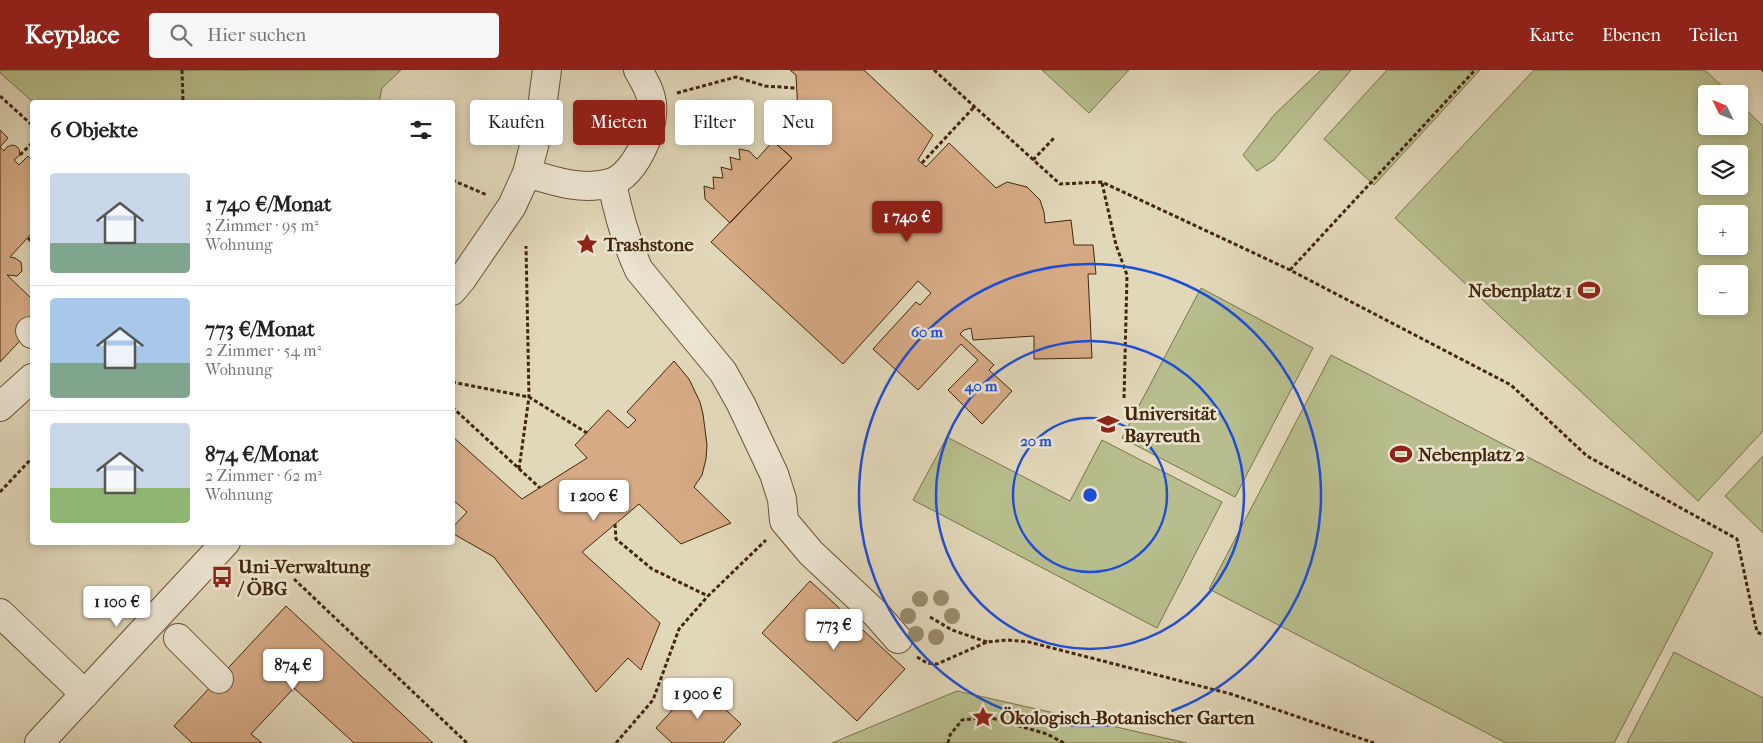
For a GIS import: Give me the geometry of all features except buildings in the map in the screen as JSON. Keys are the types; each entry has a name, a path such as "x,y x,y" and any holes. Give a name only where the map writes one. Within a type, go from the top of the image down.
{"street":[{"path":"455,287 512,206 527,173 540,122 547,70"},
{"path":"527,173 572,185 590,186 612,183 624,173 643,148 648,136 652,116 652,99 638,70"},
{"path":"612,183 628,242 639,270 723,372 774,474 782,499 784,521 811,553 876,614 898,639"},
{"path":"0,407 30,380"},
{"path":"39,743 223,545"},
{"path":"0,613 85,694"},
{"path":"178,638 219,678"}],"path":[{"path":"182,70 183,100"},
{"path":"934,70 1060,184 1102,182 1290,270 1511,385 1587,456 1737,538 1757,632 1763,634"},
{"path":"1290,270 1475,70"},
{"path":"652,99 736,77 765,86 796,88"},
{"path":"0,96 30,123"},
{"path":"922,163 974,107"},
{"path":"1033,160 1054,138"},
{"path":"20,154 30,144"},
{"path":"455,181 512,206"},
{"path":"1102,182 1116,244 1127,275 1124,399"},
{"path":"519,469 529,398 526,246"},
{"path":"455,383 529,398 587,433"},
{"path":"455,409 540,488"},
{"path":"0,492 30,460"},
{"path":"616,743 653,700 679,629 708,596 748,559 784,521"},
{"path":"615,524 616,539 652,569 708,596"},
{"path":"294,579 468,743"},
{"path":"930,617 952,630 987,642"},
{"path":"898,639 927,663 937,664 987,642 1008,640 1029,642 1231,694 1374,743"},
{"path":"948,743 950,735 962,720 988,717 1047,734 1064,743"}],"green space":[{"path":"0,70 401,70 382,88 379,100 31,100 0,73"},
{"path":"1042,70 1129,70 1089,113"},
{"path":"1321,70 1351,70 1274,160 1257,171 1243,155 1274,115"},
{"path":"1387,70 1480,70 1374,185 1324,139"},
{"name":"Nebenplatz 1","path":"1534,70 1705,70 1721,85 1698,85 1698,135 1748,135 1748,112 1763,126 1763,431 1698,501 1395,218"},
{"path":"1201,288 1313,348 1235,497 1122,438"},
{"name":"Nebenplatz 2","path":"1331,355 1713,553 1614,743 1506,743 1209,589"},
{"path":"947,437 1070,501 1102,440 1222,502 1157,628 913,500"},
{"path":"1763,456 1763,533 1725,496"},
{"path":"1674,652 1763,698 1763,743 1627,743"},
{"name":"Ökologisch-Botanischer Garten","path":"957,691 1187,743 832,743"}],"place":[{"name":"Trashstone","path":"587,244"},
{"name":"Nebenplatz 1","path":"1589,290"},
{"name":"Universität Bayreuth","path":"1108,424"},
{"name":"Nebenplatz 2","path":"1401,454"},
{"name":"Uni-Verwaltung / ÖBG","path":"222,577"},
{"name":"Ökologisch-Botanischer Garten","path":"983,717"}]}
